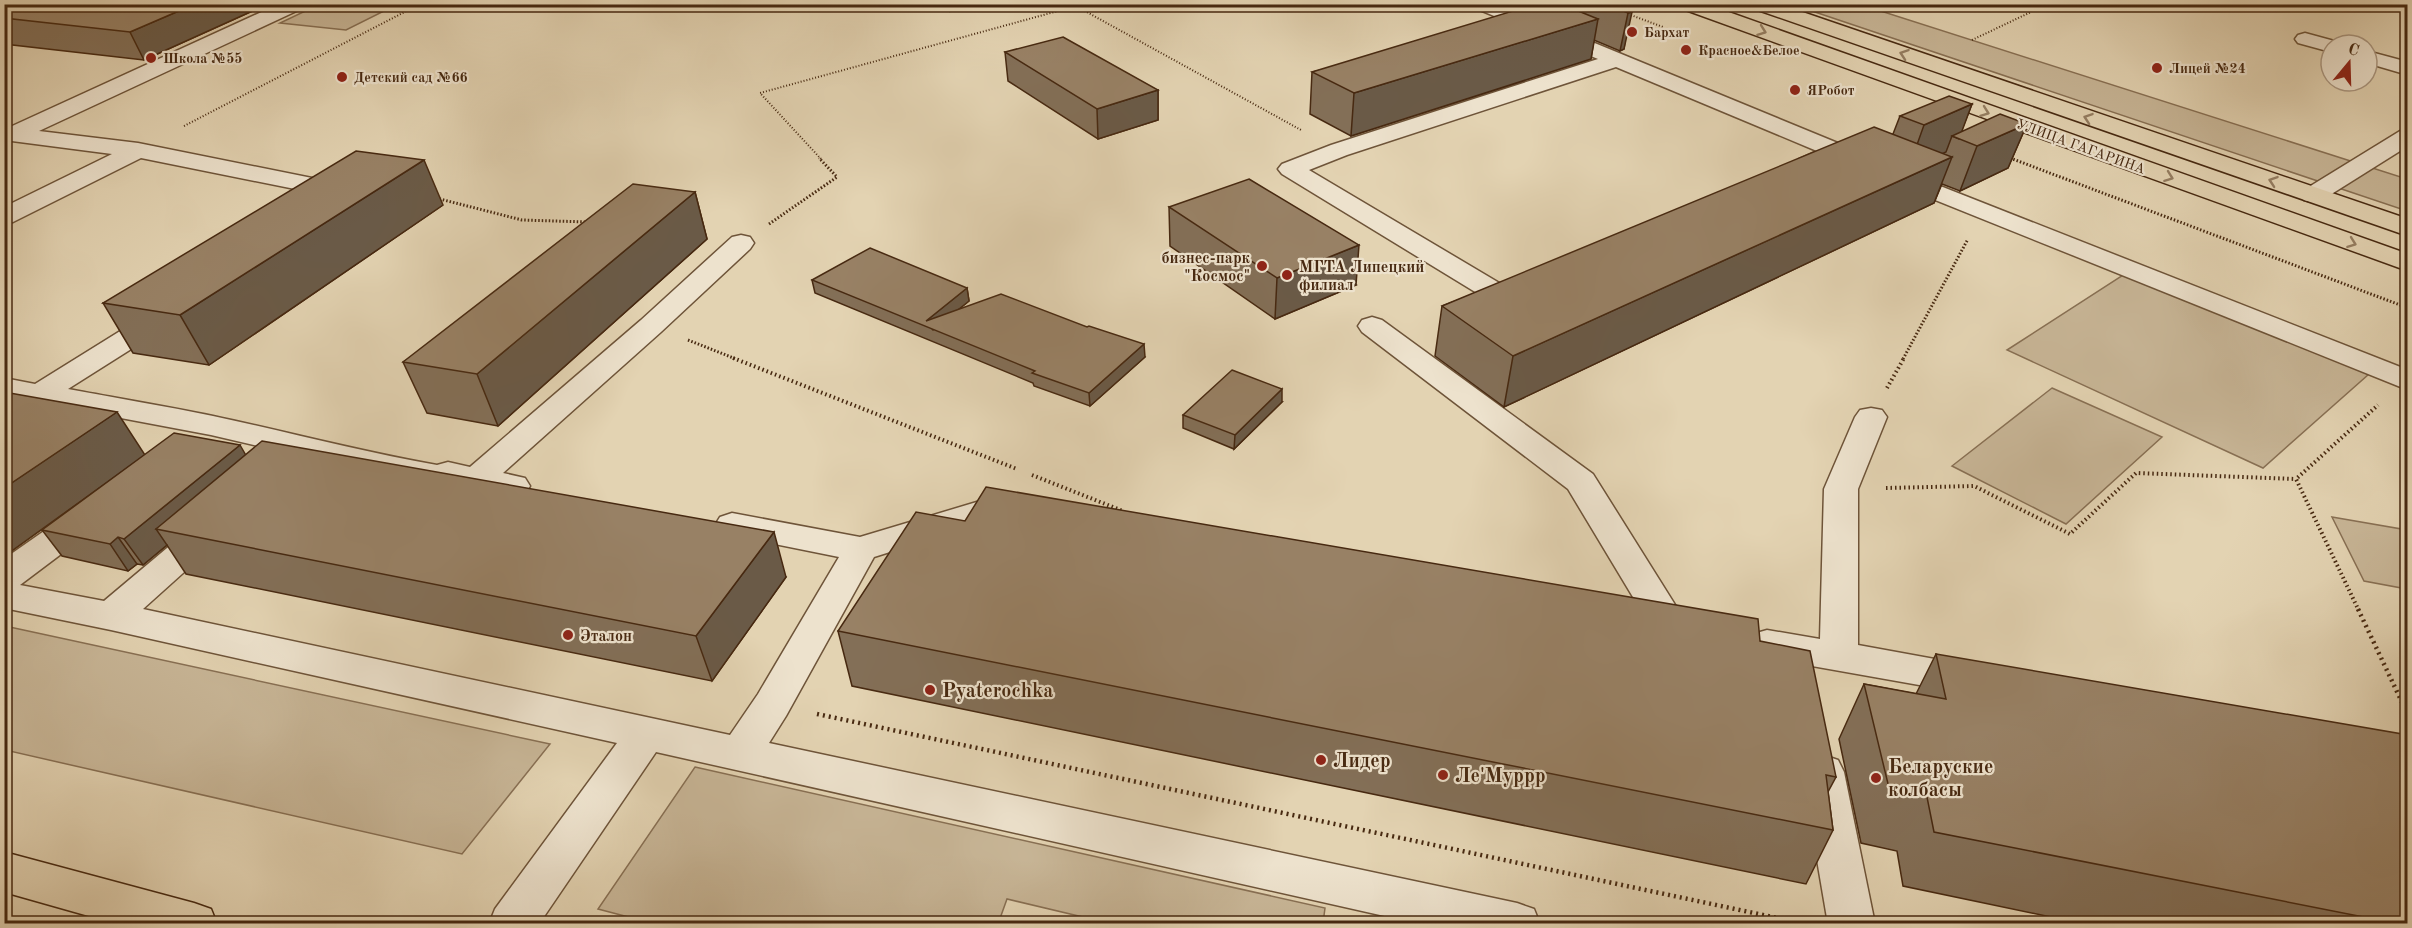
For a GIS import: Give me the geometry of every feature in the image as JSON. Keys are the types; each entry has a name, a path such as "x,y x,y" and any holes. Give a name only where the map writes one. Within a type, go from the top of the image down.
{"main road":[{"name":"УЛИЦА ГАГАРИНА","path":"1687,4 2408,263"},
{"name":"УЛИЦА ГАГАРИНА","path":"1759,4 2408,228"},
{"path":"4,872 194,924"}],"lane":[{"path":"12,137 296,4"},
{"path":"1482,4 1983,212 2406,380"},
{"path":"2305,39 2319,43"},
{"path":"1543,276 1500,295 1290,169 1339,150 1616,60"},
{"path":"2379,61 2408,69"},
{"path":"1980,147 2025,126"},
{"path":"2313,195 2408,136"},
{"path":"12,137 138,150 312,185 333,210 303,229"},
{"path":"4,217 138,150"},
{"path":"1782,174 1856,158"},
{"path":"1909,181 1940,166"},
{"path":"476,479 651,326 741,243"},
{"path":"40,394 182,305"},
{"path":"1372,326 1581,482 1670,627"},
{"path":"4,387 211,425 293,458 363,463 443,477 448,473 546,492"},
{"path":"1815,663 1841,489 1871,417"},
{"path":"174,453 211,425"},
{"path":"4,578 117,495"},
{"path":"698,519 861,549 1000,506 1047,514"},
{"path":"111,616 236,508"},
{"path":"740,753 772,705 861,549"},
{"path":"4,595 647,732 1517,924"},
{"path":"1623,619 1705,633"},
{"path":"1741,639 1815,663 2001,684"},
{"path":"512,924 647,732"},
{"path":"1817,741 1852,924"}],"path":[{"path":"138,150 420,4"},
{"path":"940,4 951,12"},
{"path":"1972,40 2031,12 2007,4"},
{"path":"741,243 837,177 760,93 1074,5 1339,150"},
{"path":"1621,11 1664,28"},
{"path":"1980,147 2408,308"},
{"path":"432,197 522,220 592,222"},
{"path":"1871,417 1983,212"},
{"path":"651,326 1123,511"},
{"path":"1841,489 1974,486 2070,534 2136,473 2296,479 2406,380"},
{"path":"2296,479 2408,715"},
{"path":"772,705 1804,924"}],"shaded area":[{"path":"320,4 396,5 346,30 280,23"},
{"path":"1794,5 1862,5 2407,179 2407,211"},
{"path":"2123,275 2369,374 2263,468 2007,350"},
{"path":"2052,388 2162,437 2066,524 1952,466"},
{"path":"2332,517 2407,530 2407,589 2364,581"},
{"path":"5,626 550,744 462,854 5,750"},
{"path":"695,767 1325,908 1323,923 1108,923 1007,899 998,924 655,924 598,909"}],"building":[{"path":"4,4 195,4 130,32 4,18"},
{"path":"1536,4 1561,4 1598,19 1354,93 1312,72"},
{"path":"1606,4 1630,4 1632,12 1628,13"},
{"path":"1063,37 1158,90 1097,109 1005,52"},
{"path":"1949,96 1972,104 1924,125 1900,116"},
{"path":"2000,114 2027,124 1977,146 1952,136"},
{"path":"1874,127 1952,157 1513,356 1442,306"},
{"path":"356,151 424,160 180,315 103,303"},
{"path":"1249,179 1359,245 1277,278 1169,207"},
{"path":"633,184 695,192 477,374 403,362"},
{"path":"870,248 967,288 926,321 1001,294 1087,327 1144,344 1089,393 1032,373 1035,371 812,280"},
{"path":"1232,370 1282,389 1235,435 1183,415"},
{"path":"4,392 117,412 4,488"},
{"path":"174,433 240,445 124,539 118,537 110,544 42,530"},
{"path":"262,441 774,532 696,636 156,529"},
{"path":"986,487 1758,619 1760,641 1810,651 1836,777 1826,775 1833,830 838,631 916,512 965,521"},
{"path":"1936,654 2408,735 2408,924 1934,832 1927,797 1889,788 1864,684 1946,699"}],"place":[{"name":"Бархат","path":"1632,32"},
{"name":"Красное&Белое","path":"1686,50"},
{"name":"Школа №55","path":"151,58"},
{"name":"Лицей №24","path":"2157,68"},
{"name":"Детский сад №66","path":"342,77"},
{"name":"ЯРобот","path":"1795,90"},
{"name":"бизнес-парк \"Космос\"","path":"1262,266"},
{"name":"МГТА Липецкий филиал","path":"1287,275"},
{"name":"Эталон","path":"568,635"},
{"name":"Pyaterochka","path":"930,690"},
{"name":"Лидер","path":"1321,760"},
{"name":"Ле'Муррр","path":"1443,775"},
{"name":"Беларуские колбасы","path":"1876,778"}]}
